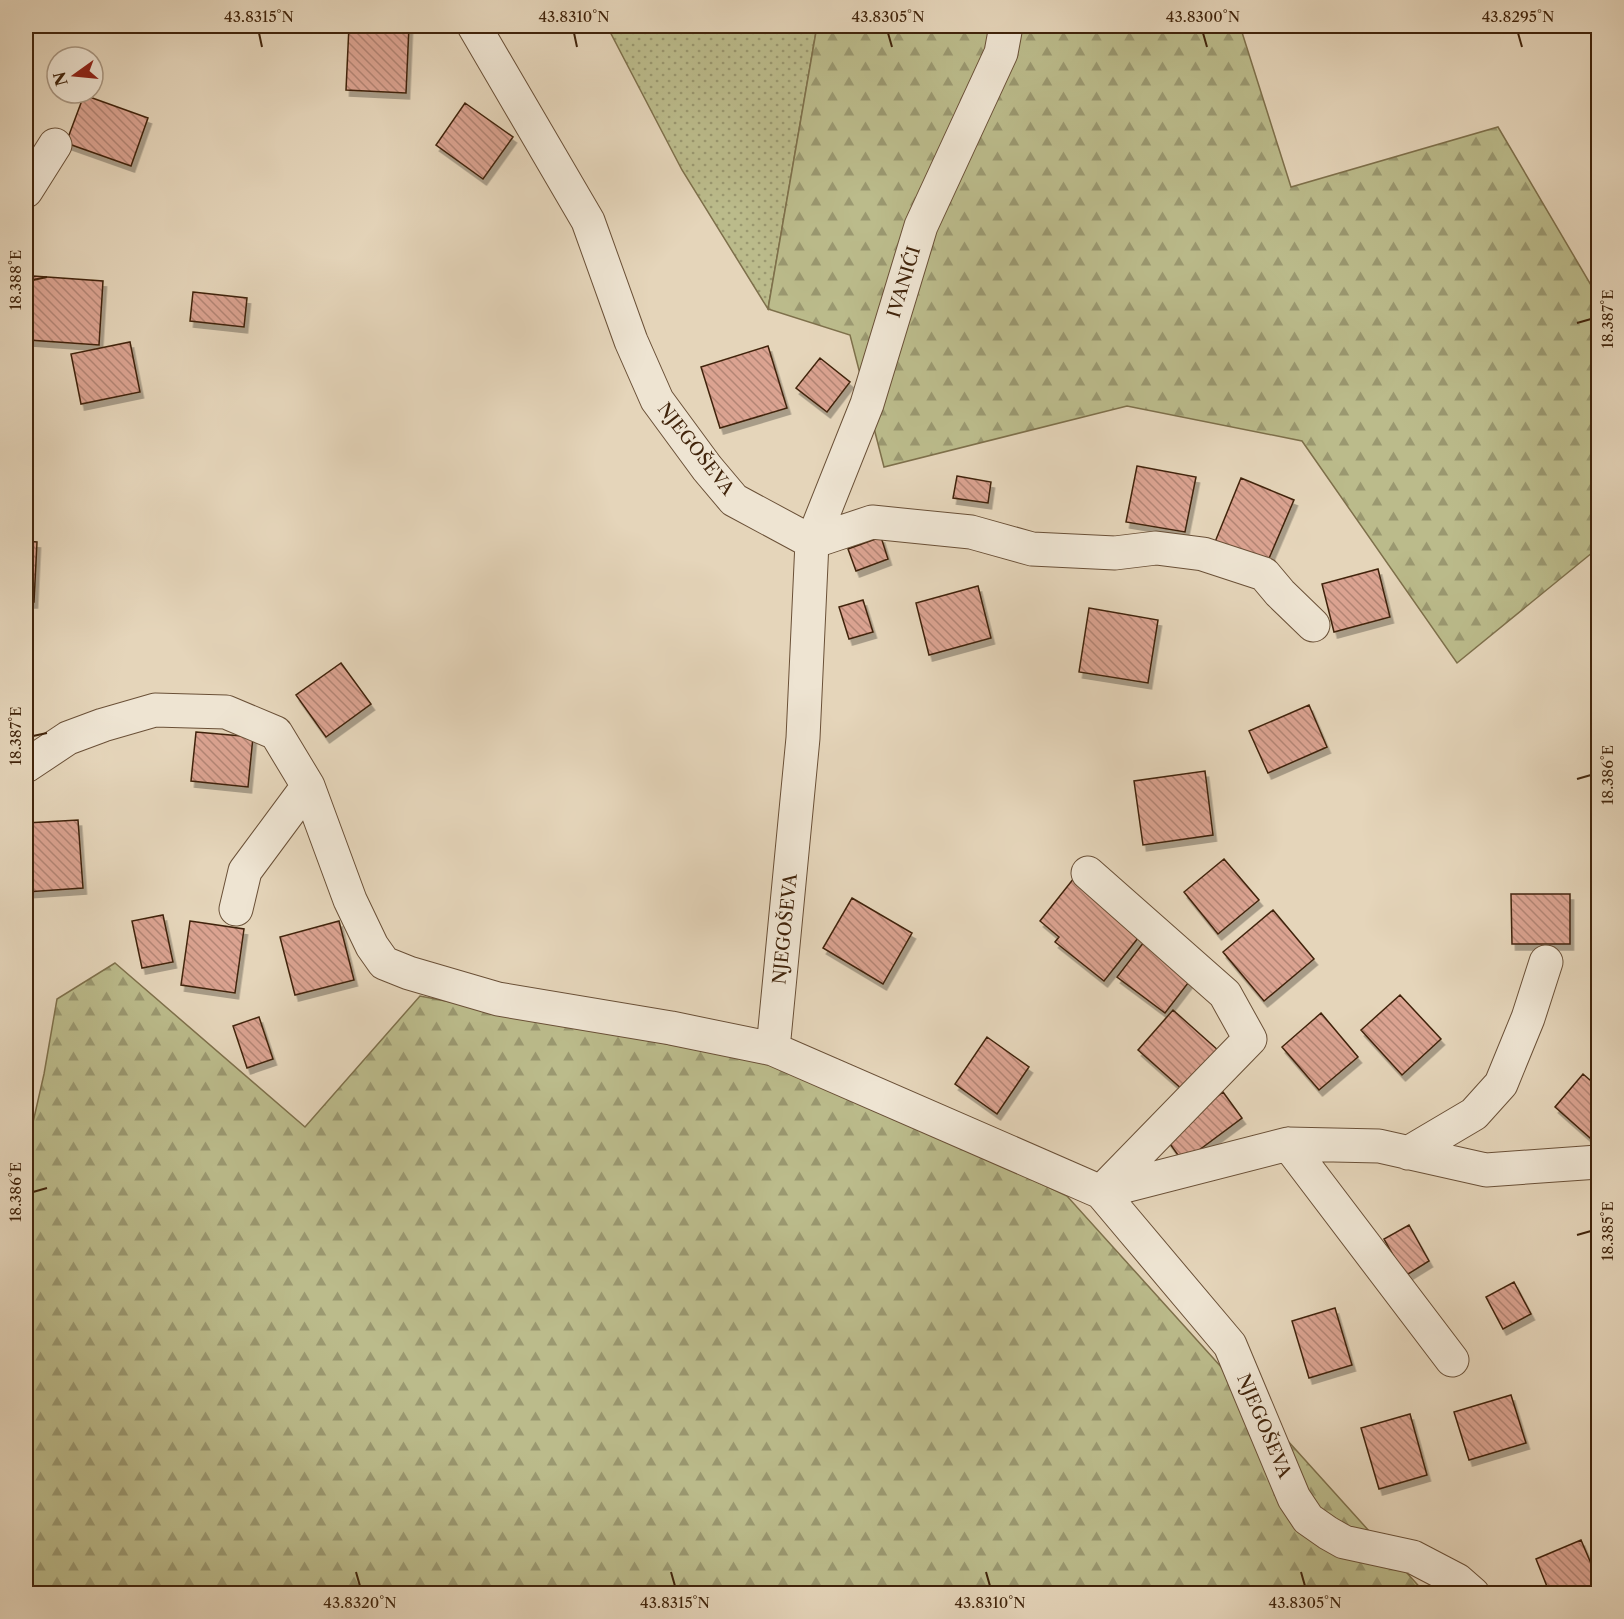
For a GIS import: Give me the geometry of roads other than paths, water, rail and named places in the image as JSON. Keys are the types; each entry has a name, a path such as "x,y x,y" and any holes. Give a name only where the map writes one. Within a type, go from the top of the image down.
{"street":[{"name":"NJEGOŠEVA","path":"474,26 588,221 631,341 657,400 706,468 734,500 812,542 803,738 773,1049"},
{"name":"IVANIĆI","path":"812,542 867,404 921,226 1001,53 1006,26"},
{"path":"26,191 56,144"},
{"path":"812,542 872,522 971,532 1032,549 1115,553 1156,549 1203,554 1264,574 1313,625"},
{"name":"NJEGOŠEVA","path":"26,766 68,738 155,710 226,712 276,733 309,786 350,900 372,946 384,963 409,974 498,999 671,1028 773,1049 1101,1192 1230,1345 1294,1498 1308,1519 1344,1542 1413,1557 1457,1581 1473,1593"},
{"path":"236,909 245,871 309,786"},
{"path":"1088,873 1225,994 1250,1040 1101,1192"},
{"path":"1408,1153 1474,1114 1501,1084 1528,1018 1546,962"},
{"path":"1101,1192 1287,1144 1379,1146 1486,1170 1599,1162"},
{"path":"1287,1144 1452,1360"}]}
